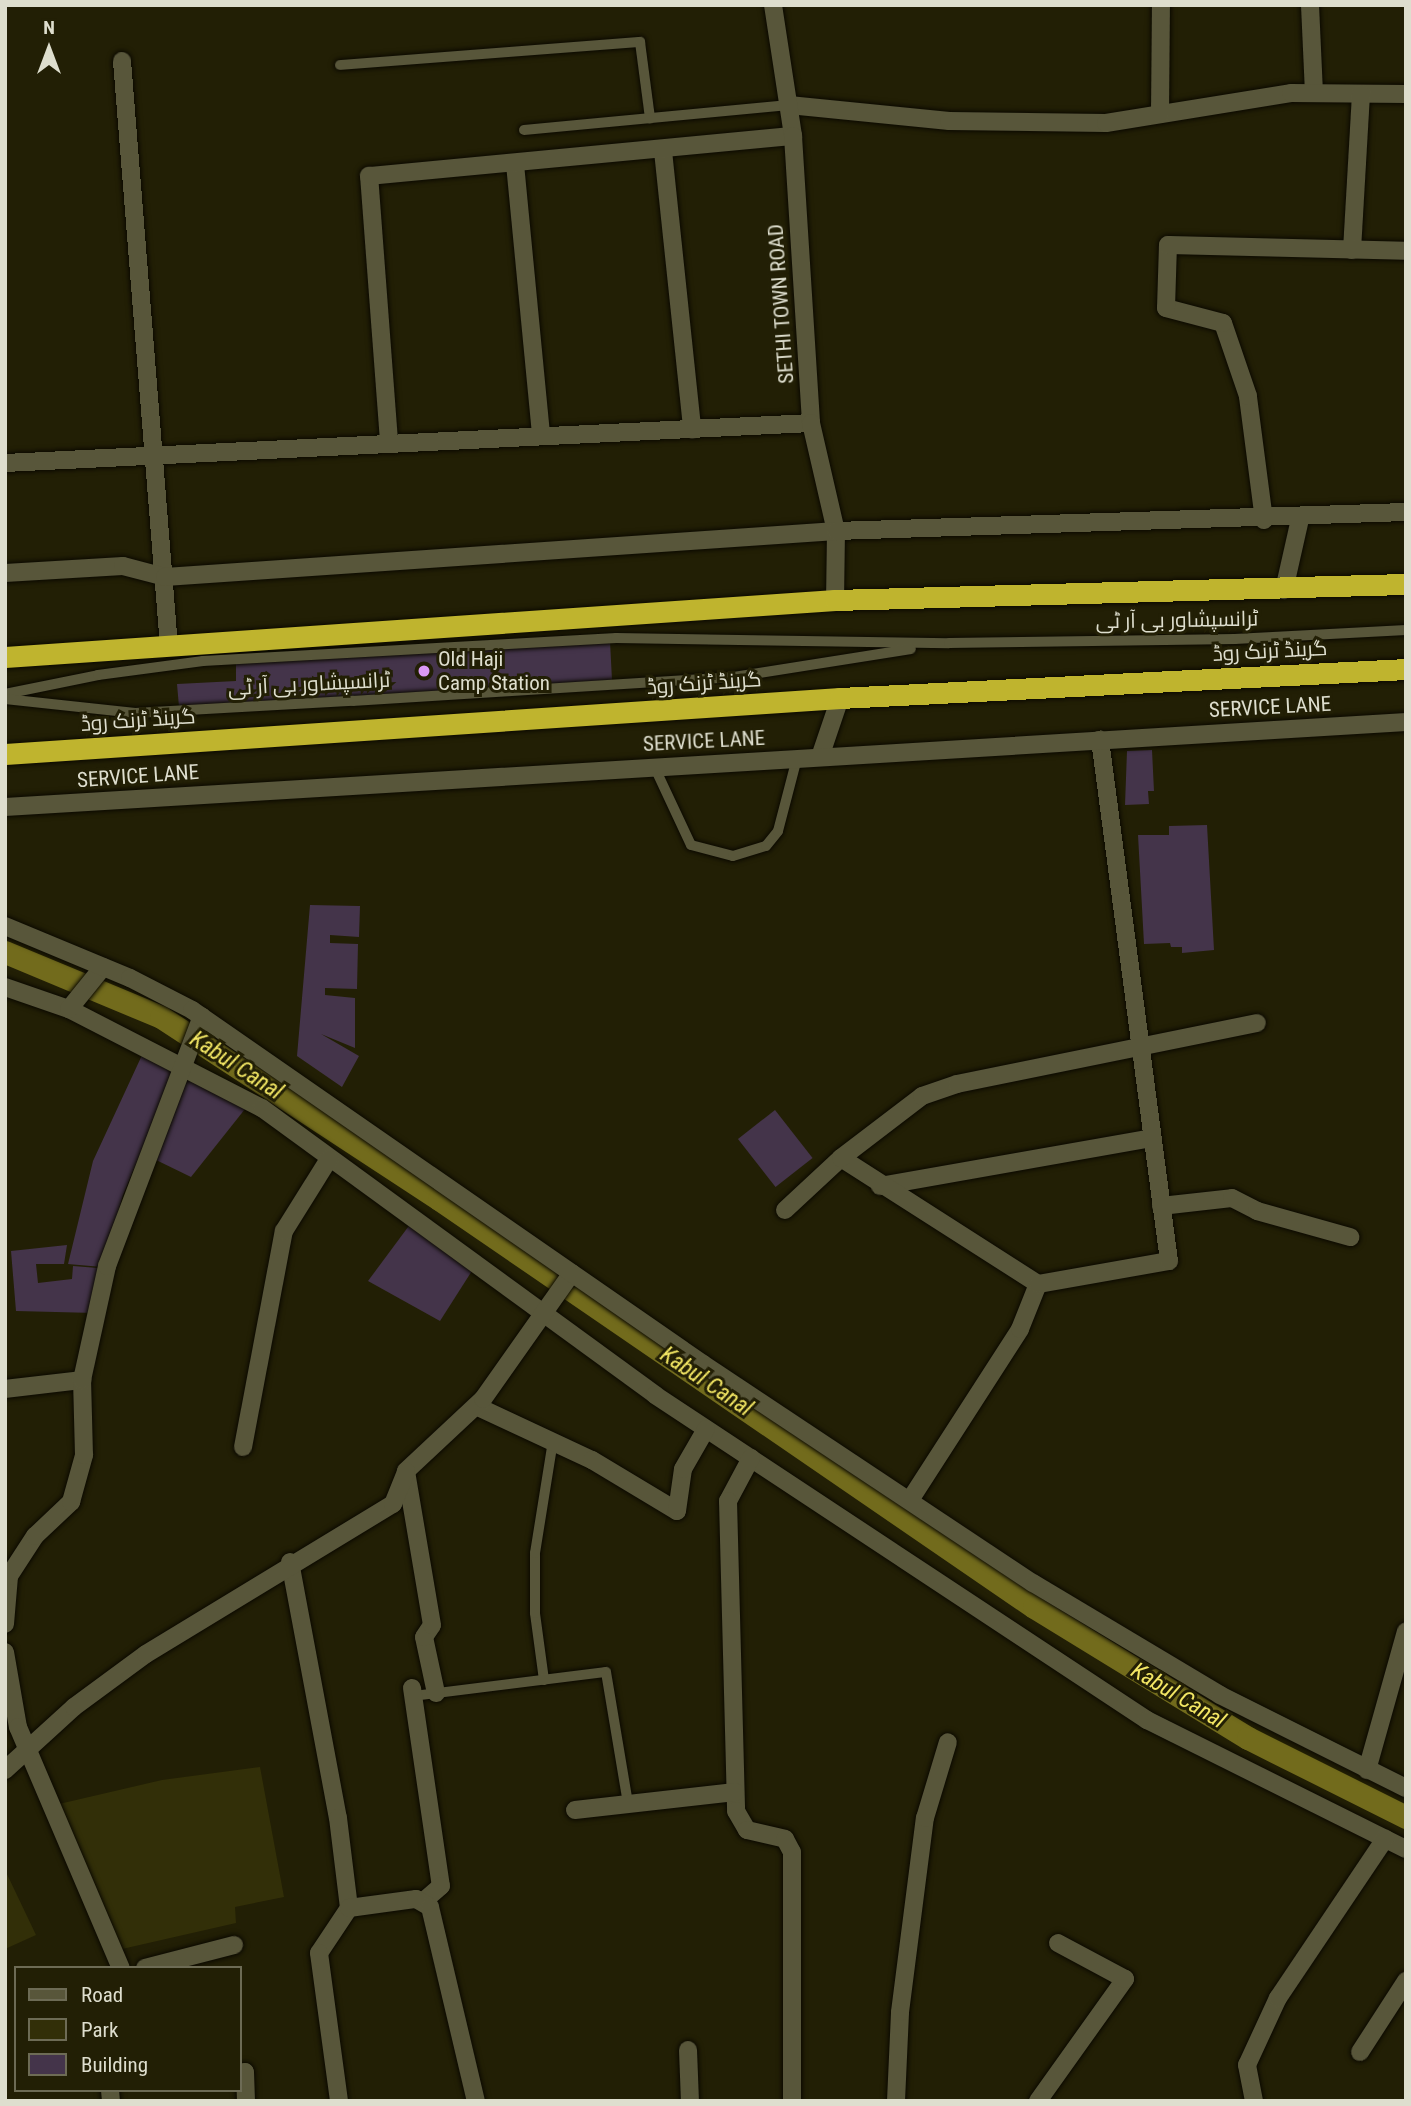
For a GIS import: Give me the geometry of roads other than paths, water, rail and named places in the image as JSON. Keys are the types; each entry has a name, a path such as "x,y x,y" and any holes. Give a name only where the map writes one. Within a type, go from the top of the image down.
{"highway":[{"path":"5,657 835,600 1284,590 1406,584"},
{"name":"گرینڈ ٹرنک روڈ","path":"5,754 840,698 1406,669"}],"street":[{"name":"SETHI TOWN ROAD","path":"774,5 793,136 811,423 836,531 835,600"},
{"path":"1160,114 1161,5"},
{"path":"1310,5 1314,93"},
{"path":"122,61 156,454 169,647"},
{"path":"789,105 949,121 1106,122 1314,93 1406,94"},
{"path":"1352,250 1361,94"},
{"path":"389,441 369,176 663,151 793,136"},
{"path":"663,151 692,429"},
{"path":"515,164 541,433"},
{"path":"1264,520 1248,396 1223,323 1166,308 1168,245 1406,251"},
{"path":"5,463 541,433 811,423"},
{"path":"5,573 123,566 165,577 836,531 1300,519 1406,512"},
{"path":"1284,590 1300,519"},
{"path":"820,757 840,698"},
{"name":"SERVICE LANE","path":"5,807 1406,722"},
{"path":"842,1158 880,1186 1038,1284 1168,1261 1138,1050 1100,740"},
{"path":"5,926 201,1020 571,1273 1033,1583 1220,1695 1406,1788"},
{"path":"72,1007 100,971"},
{"path":"5,987 72,1007 185,1060 262,1108 706,1429 1147,1720 1406,1849"},
{"path":"5,1624 9,1576 35,1536 71,1502 84,1455 82,1380 107,1266 201,1020"},
{"path":"785,1210 842,1158 922,1096 957,1084 1138,1050 1256,1023"},
{"path":"880,1186 1152,1138"},
{"path":"243,1447 284,1231 329,1159"},
{"path":"1161,1206 1231,1198 1257,1211 1350,1237"},
{"path":"5,1770 74,1707 145,1654 290,1562 393,1504 406,1471 476,1406 571,1273"},
{"path":"910,1500 1020,1329 1038,1284"},
{"path":"5,1389 82,1380"},
{"path":"476,1406 552,1441 677,1511 683,1469 706,1429"},
{"path":"751,1458 728,1501 736,1811 747,1830 785,1839 792,1852 792,2101"},
{"path":"406,1471 432,1625 424,1637 436,1693"},
{"path":"290,1562 338,1818 349,1908 319,1953 338,2101"},
{"path":"1367,1770 1406,1631"},
{"path":"6,1657 18,1727 120,1966"},
{"path":"349,1908 425,1900 441,1886 412,1692"},
{"path":"896,2101 900,2012 925,1818 948,1742"},
{"path":"575,1810 735,1792"},
{"path":"1254,2101 1247,2065 1278,1998 1385,1839"},
{"path":"425,1900 430,1907 476,2101"},
{"path":"1038,2101 1125,1979 1058,1943"},
{"path":"153,1966 234,1945"},
{"path":"1360,2052 1406,1981"},
{"path":"688,2050 690,2101"},
{"path":"242,2073 245,2072 246,2101"}],"lane":[{"path":"340,65 640,41 650,118"},
{"path":"524,130 789,105"},
{"name":"ٹرانسپشاور بی آر ٹی","path":"5,697 98,675 204,661 616,638 949,643 1235,639 1406,630"},
{"name":"ٹرانسپشاور بی آر ٹی","path":"5,697 135,713 367,701 734,677 949,643"},
{"path":"654,766 691,845 733,856 766,846 778,831 797,758"},
{"path":"544,1680 535,1613 535,1553 552,1441"},
{"path":"412,1692 436,1693 606,1672 628,1804"}],"waterway":[{"name":"Kabul Canal","path":"5,952 161,1017 439,1199 1034,1607 1248,1738 1406,1817"}],"place":[{"name":"Old Haji Camp Station","path":"424,671"}]}
